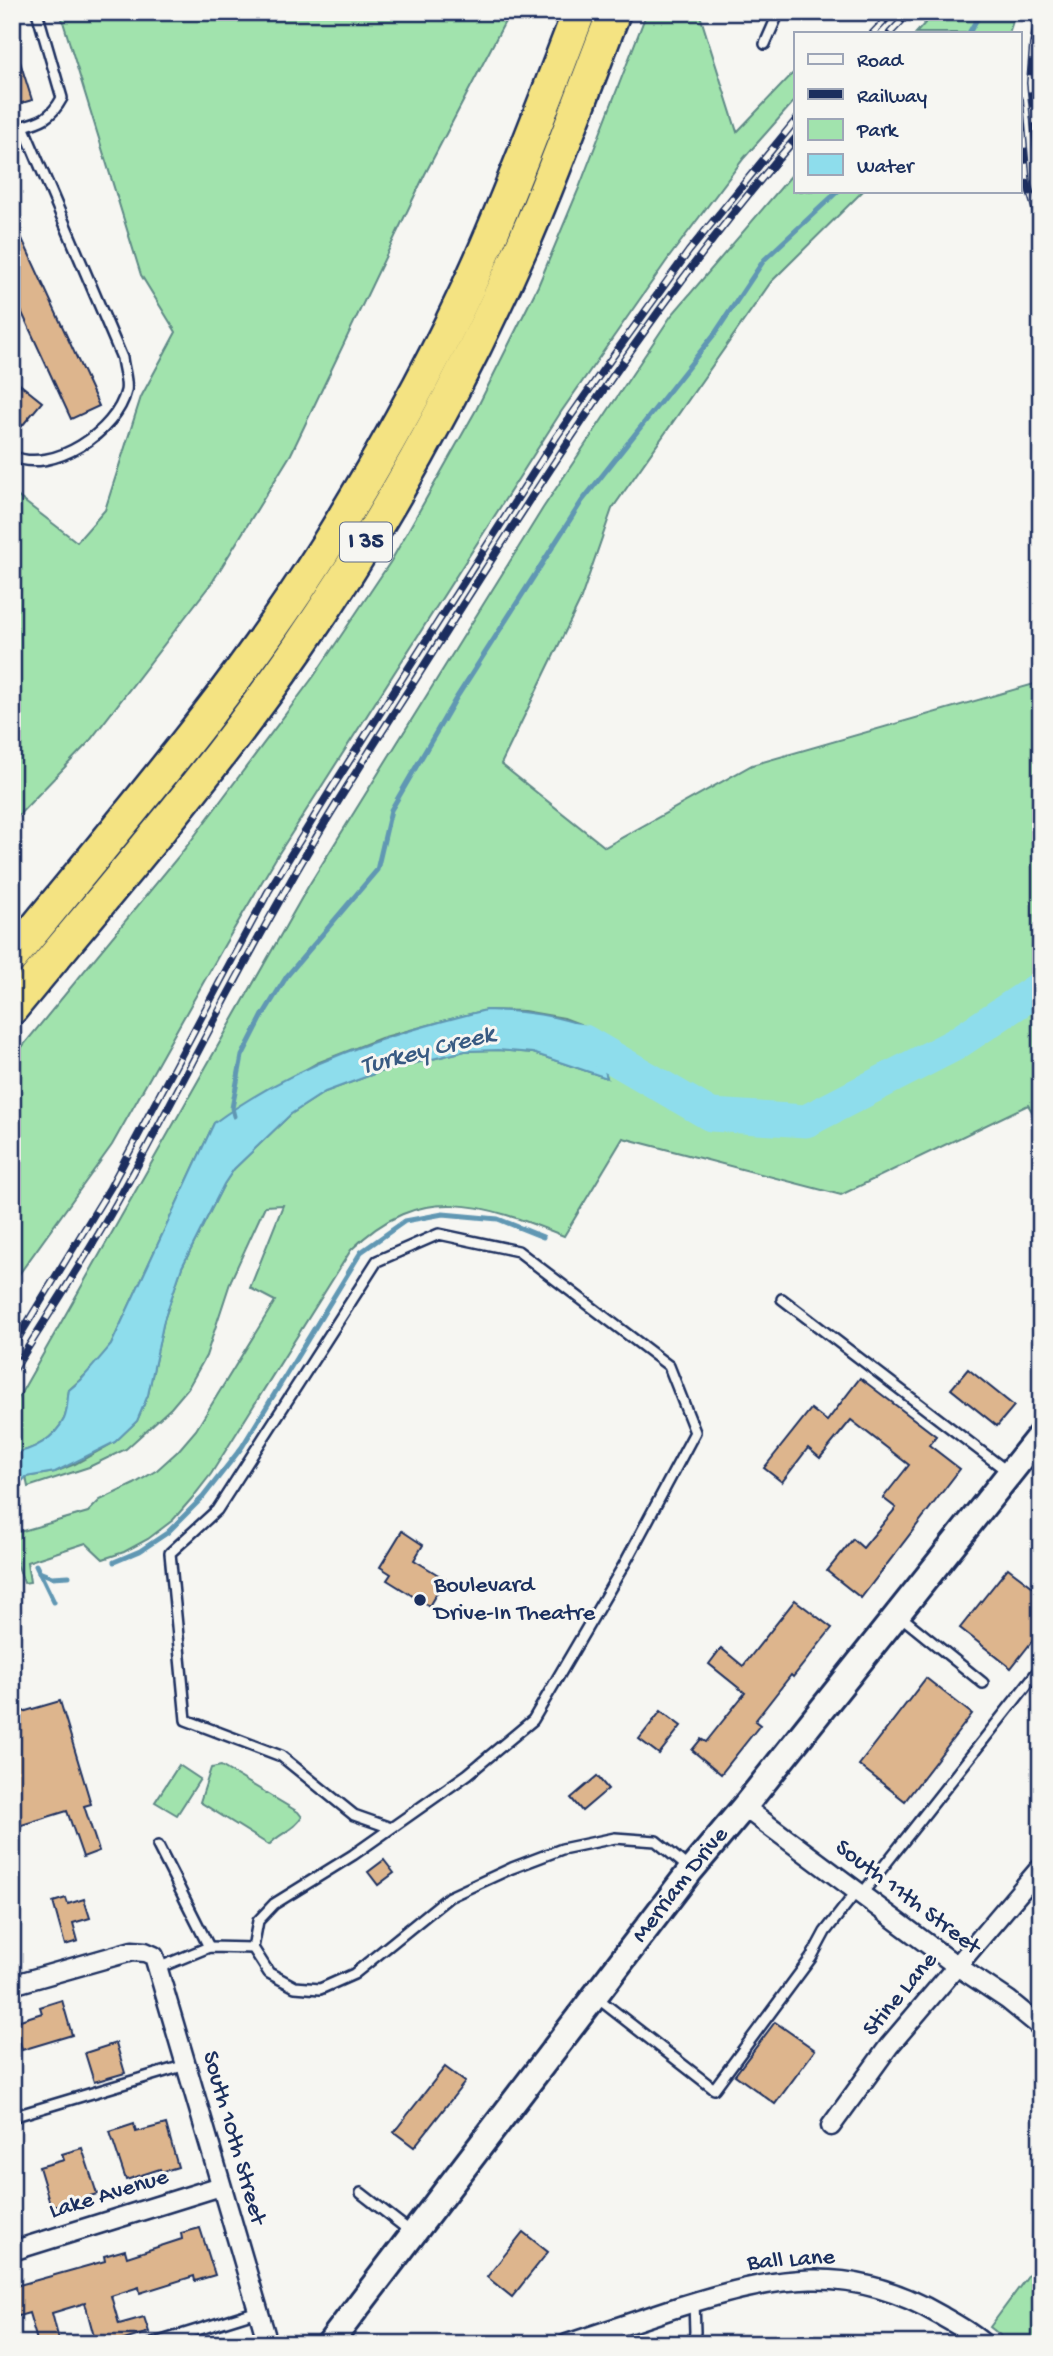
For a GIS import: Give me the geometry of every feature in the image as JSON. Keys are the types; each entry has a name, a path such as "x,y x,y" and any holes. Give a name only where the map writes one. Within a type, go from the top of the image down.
{"highway":[{"name":"I 35","path":"12,957 187,743 255,653 327,545 430,363 479,263 527,149 579,12"},
{"name":"I 35","path":"12,1008 250,714 299,647 382,517 428,437 493,310 566,138 614,12"}],"main road":[{"name":"Merriam Drive","path":"329,2344 691,1870 1041,1434"}],"street":[{"name":"South 11th Street","path":"744,1807 1041,2027"},
{"name":"Stine Lane","path":"831,2126 889,2046 1041,1867"},
{"name":"South 10th Street","path":"12,1985 132,1951 154,1956 268,2344"},
{"name":"Lake Avenue","path":"12,2251 221,2186"},
{"name":"Ball Lane","path":"567,2344 730,2290 781,2281 822,2279 859,2283 895,2292 975,2335 984,2344"}],"lane":[{"path":"12,130 44,120 54,112 62,98 37,12"},
{"path":"765,44 779,12"},
{"path":"12,456 18,459 48,460 81,446 112,419 126,390 122,358 23,126"},
{"path":"391,1828 354,1815 281,1756 186,1720 170,1553 217,1510 377,1261 439,1234 518,1251 668,1366 695,1432 625,1563 534,1720 468,1774 391,1828 274,1904 258,1920 253,1948 269,1973 295,1987 320,1989 354,1974 449,1897 562,1849 615,1838 656,1841 691,1870"},
{"path":"782,1299 1010,1473"},
{"path":"897,1614 983,1683"},
{"path":"595,1996 714,2089 811,1958 825,1932 1041,1667"},
{"path":"158,1846 209,1947"},
{"path":"158,1968 209,1947 253,1948"},
{"path":"12,2117 186,2065"},
{"path":"361,2193 413,2233"},
{"path":"693,2344 694,2302"},
{"path":"152,2344 258,2311"}],"green space":[{"path":"60,12 510,12 425,174 291,454 213,581 88,743 12,822 12,492 77,542 105,510 141,397 176,332 141,275"},
{"path":"647,12 699,12 737,132 794,72 794,101 744,158 670,256 561,412 279,853 112,1145 12,1284 12,1059 187,846 314,676 391,561 476,410 538,286"},
{"path":"935,12 1016,12 1009,32 917,32"},
{"path":"794,172 794,192 862,192 771,282 612,509 580,601 501,764 605,847 752,765 1041,682 1041,1126 1028,1105 841,1195 623,1138 564,1236 480,1208 453,1205 428,1207 402,1214 377,1228 351,1250 211,1474 173,1520 148,1539 124,1552 103,1559 86,1543 27,1562 30,1582 24,1583 12,1549 12,1534 88,1512 100,1500 157,1470 196,1430 275,1301 250,1288 283,1205 265,1206 231,1280 206,1356 188,1388 171,1408 126,1449 89,1467 28,1487 26,1477 55,1472 75,1464 115,1442 137,1421 148,1395 164,1320 182,1267 234,1169 291,1114 325,1092 379,1072 465,1051 533,1053 607,1078 593,1029 564,1018 524,1011 486,1010 381,1038 317,1063 214,1123 111,1345 93,1368 69,1390 65,1416 55,1432 35,1446 12,1453 12,1409 309,885 543,508 671,316"},
{"path":"179,1765 200,1779 177,1815 155,1802"},
{"path":"221,1766 302,1817 269,1845 200,1802 211,1768"},
{"path":"1041,2258 1041,2344 1011,2344 990,2327"}],"water":[{"path":"486,1010 540,1015 593,1029 607,1078 533,1053 465,1051 379,1072 325,1092 291,1114 234,1169 182,1267 164,1320 148,1395 137,1421 115,1442 55,1472 26,1477 12,1492 12,1453 35,1446 55,1432 65,1416 69,1390 111,1345 214,1123 277,1083 310,1067 379,1040"}],"building":[{"path":"12,49 16,49 32,100 12,106"},
{"path":"12,217 99,406 71,419 12,291"},
{"path":"12,378 42,402 22,426 12,418"},
{"path":"968,1369 1014,1406 997,1426 951,1389"},
{"path":"860,1378 936,1436 929,1445 960,1469 861,1598 827,1571 853,1539 863,1548 896,1508 883,1498 909,1465 851,1420 820,1458 808,1448 782,1482 764,1468 811,1409 827,1421"},
{"path":"402,1531 423,1545 414,1560 445,1579 429,1606 387,1580 391,1574 380,1567"},
{"path":"1008,1568 1041,1593 1041,1630 1011,1668 960,1628"},
{"path":"795,1600 832,1628 755,1721 760,1725 721,1774 692,1750 701,1739 706,1742 745,1693 709,1664 721,1648 743,1666"},
{"path":"926,1678 972,1714 905,1801 859,1765"},
{"path":"60,1701 91,1804 84,1806 99,1851 83,1857 67,1811 12,1828 12,1715"},
{"path":"661,1711 681,1726 659,1754 639,1739"},
{"path":"597,1776 608,1789 582,1811 571,1798"},
{"path":"384,1860 394,1873 378,1885 368,1872"},
{"path":"66,1898 68,1904 84,1899 90,1918 73,1923 78,1941 65,1945 53,1902"},
{"path":"62,2000 72,2035 22,2050 14,2022 42,2013 40,2007"},
{"path":"775,2022 815,2050 775,2104 735,2075"},
{"path":"116,2043 125,2073 94,2082 85,2053"},
{"path":"445,2067 465,2082 414,2147 394,2132"},
{"path":"134,2124 136,2132 166,2124 178,2167 161,2172 160,2169 126,2180 110,2132"},
{"path":"82,2148 97,2194 51,2207 39,2167 64,2160 62,2154"},
{"path":"200,2228 215,2275 195,2281 194,2276 140,2293 139,2287 111,2296 119,2324 144,2317 149,2332 121,2341 122,2344 96,2344 85,2303 52,2313 60,2344 38,2344 29,2313 12,2318 12,2287 105,2261 104,2256 125,2250 127,2257 182,2239 181,2233"},
{"path":"523,2232 548,2252 512,2297 487,2277"}],"waterway":[{"path":"970,32 981,12"},
{"path":"234,1116 232,1108 242,1056 263,1015 287,976 377,870 391,810 455,700 582,501 716,332 764,260 837,192"},
{"name":"Turkey Creek","path":"557,1038 584,1041 711,1115 806,1121 954,1045 1041,987"},
{"path":"114,1562 140,1551 167,1533 203,1497 242,1447 361,1252 405,1221 443,1214 498,1219 543,1237"},
{"path":"36,1565 54,1602"},
{"path":"39,1572 52,1577 69,1576"}],"railway":[{"path":"874,32 893,12"},
{"path":"891,32 910,12"},
{"path":"1039,12 1030,83 1041,188"},
{"path":"1021,112 1027,182 1041,228"},
{"path":"12,1348 110,1188 268,892 332,788 557,436 689,251 794,122"},
{"path":"12,1373 104,1225 262,931 362,764 525,508 610,381 700,257 794,140"}],"place":[{"name":"Boulevard Drive-In Theatre","path":"420,1600"}]}
